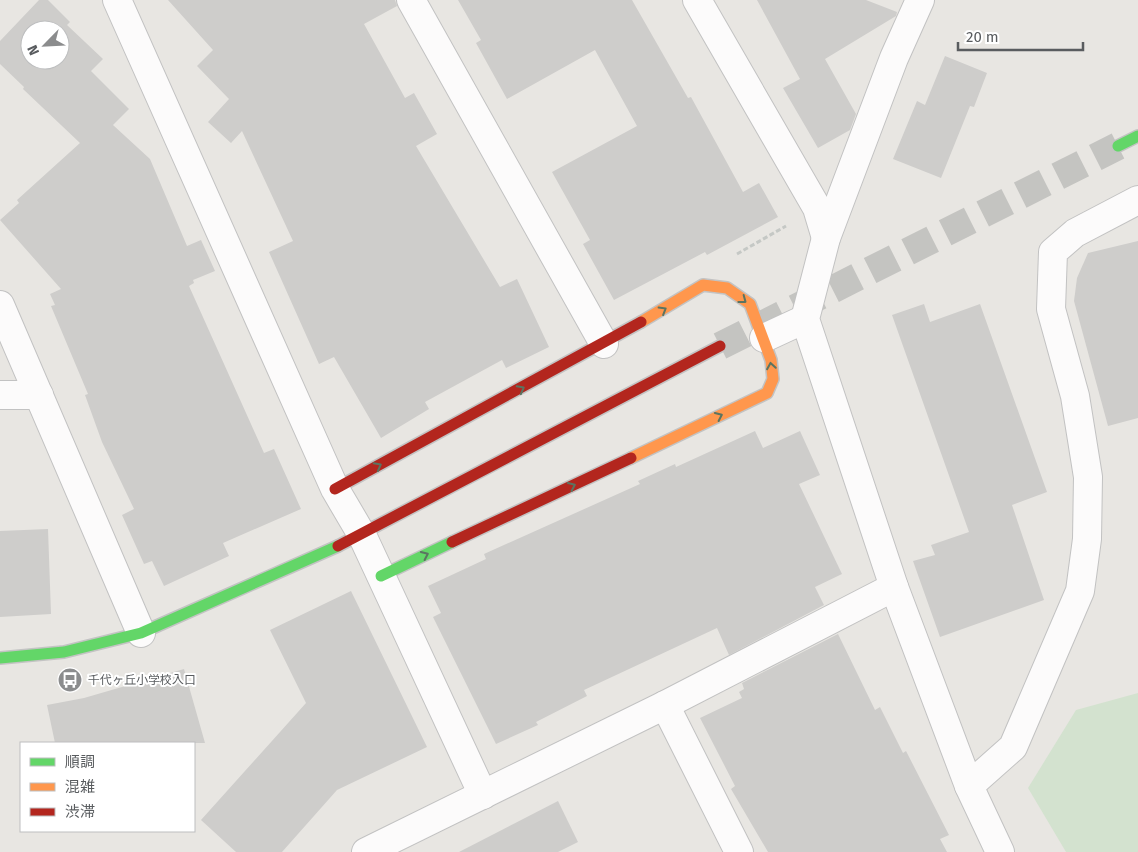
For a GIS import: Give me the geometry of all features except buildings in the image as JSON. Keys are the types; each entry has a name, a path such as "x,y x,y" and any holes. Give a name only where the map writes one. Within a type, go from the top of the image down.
{"street":[{"path":"117,0 335,489 362,535 483,795"},
{"path":"411,0 604,344"},
{"path":"697,0 817,208 826,238"},
{"path":"920,0 894,58 826,238 805,319 894,587 969,786 1000,852"},
{"path":"1118,146 1138,136"},
{"path":"969,786 1013,747 1080,590 1087,539 1088,477 1075,396 1051,309 1053,252 1075,233 1138,200"},
{"path":"335,489 604,344 703,285 727,288 750,304 764,338 773,379 767,394 381,576"},
{"path":"0,305 141,633"},
{"path":"764,338 805,319"},
{"path":"0,658 64,652 141,633 362,535 720,346"},
{"path":"0,395 39,395"},
{"path":"366,852 665,705 894,587"},
{"path":"665,705 739,852"}],"path":[{"path":"703,285 699,276 817,208"}],"green space":[{"path":"1138,693 1138,852 1066,852 1028,788 1076,710"}],"tunnel":[{"path":"720,346 1118,146"}],"traffic: fast":[{"path":"1118,146 1138,136"},
{"path":"381,576 452,542"},
{"path":"0,658 64,652 141,633 338,546"}],"traffic: slow":[{"path":"631,458 767,393 773,379 771,360 750,304 727,288 703,285 641,322"}],"traffic: jam":[{"path":"335,489 641,322"},
{"path":"338,546 720,346"},
{"path":"452,542 631,458"}],"place":[{"name":"千代ヶ丘小学校入口","path":"70,680"}]}
